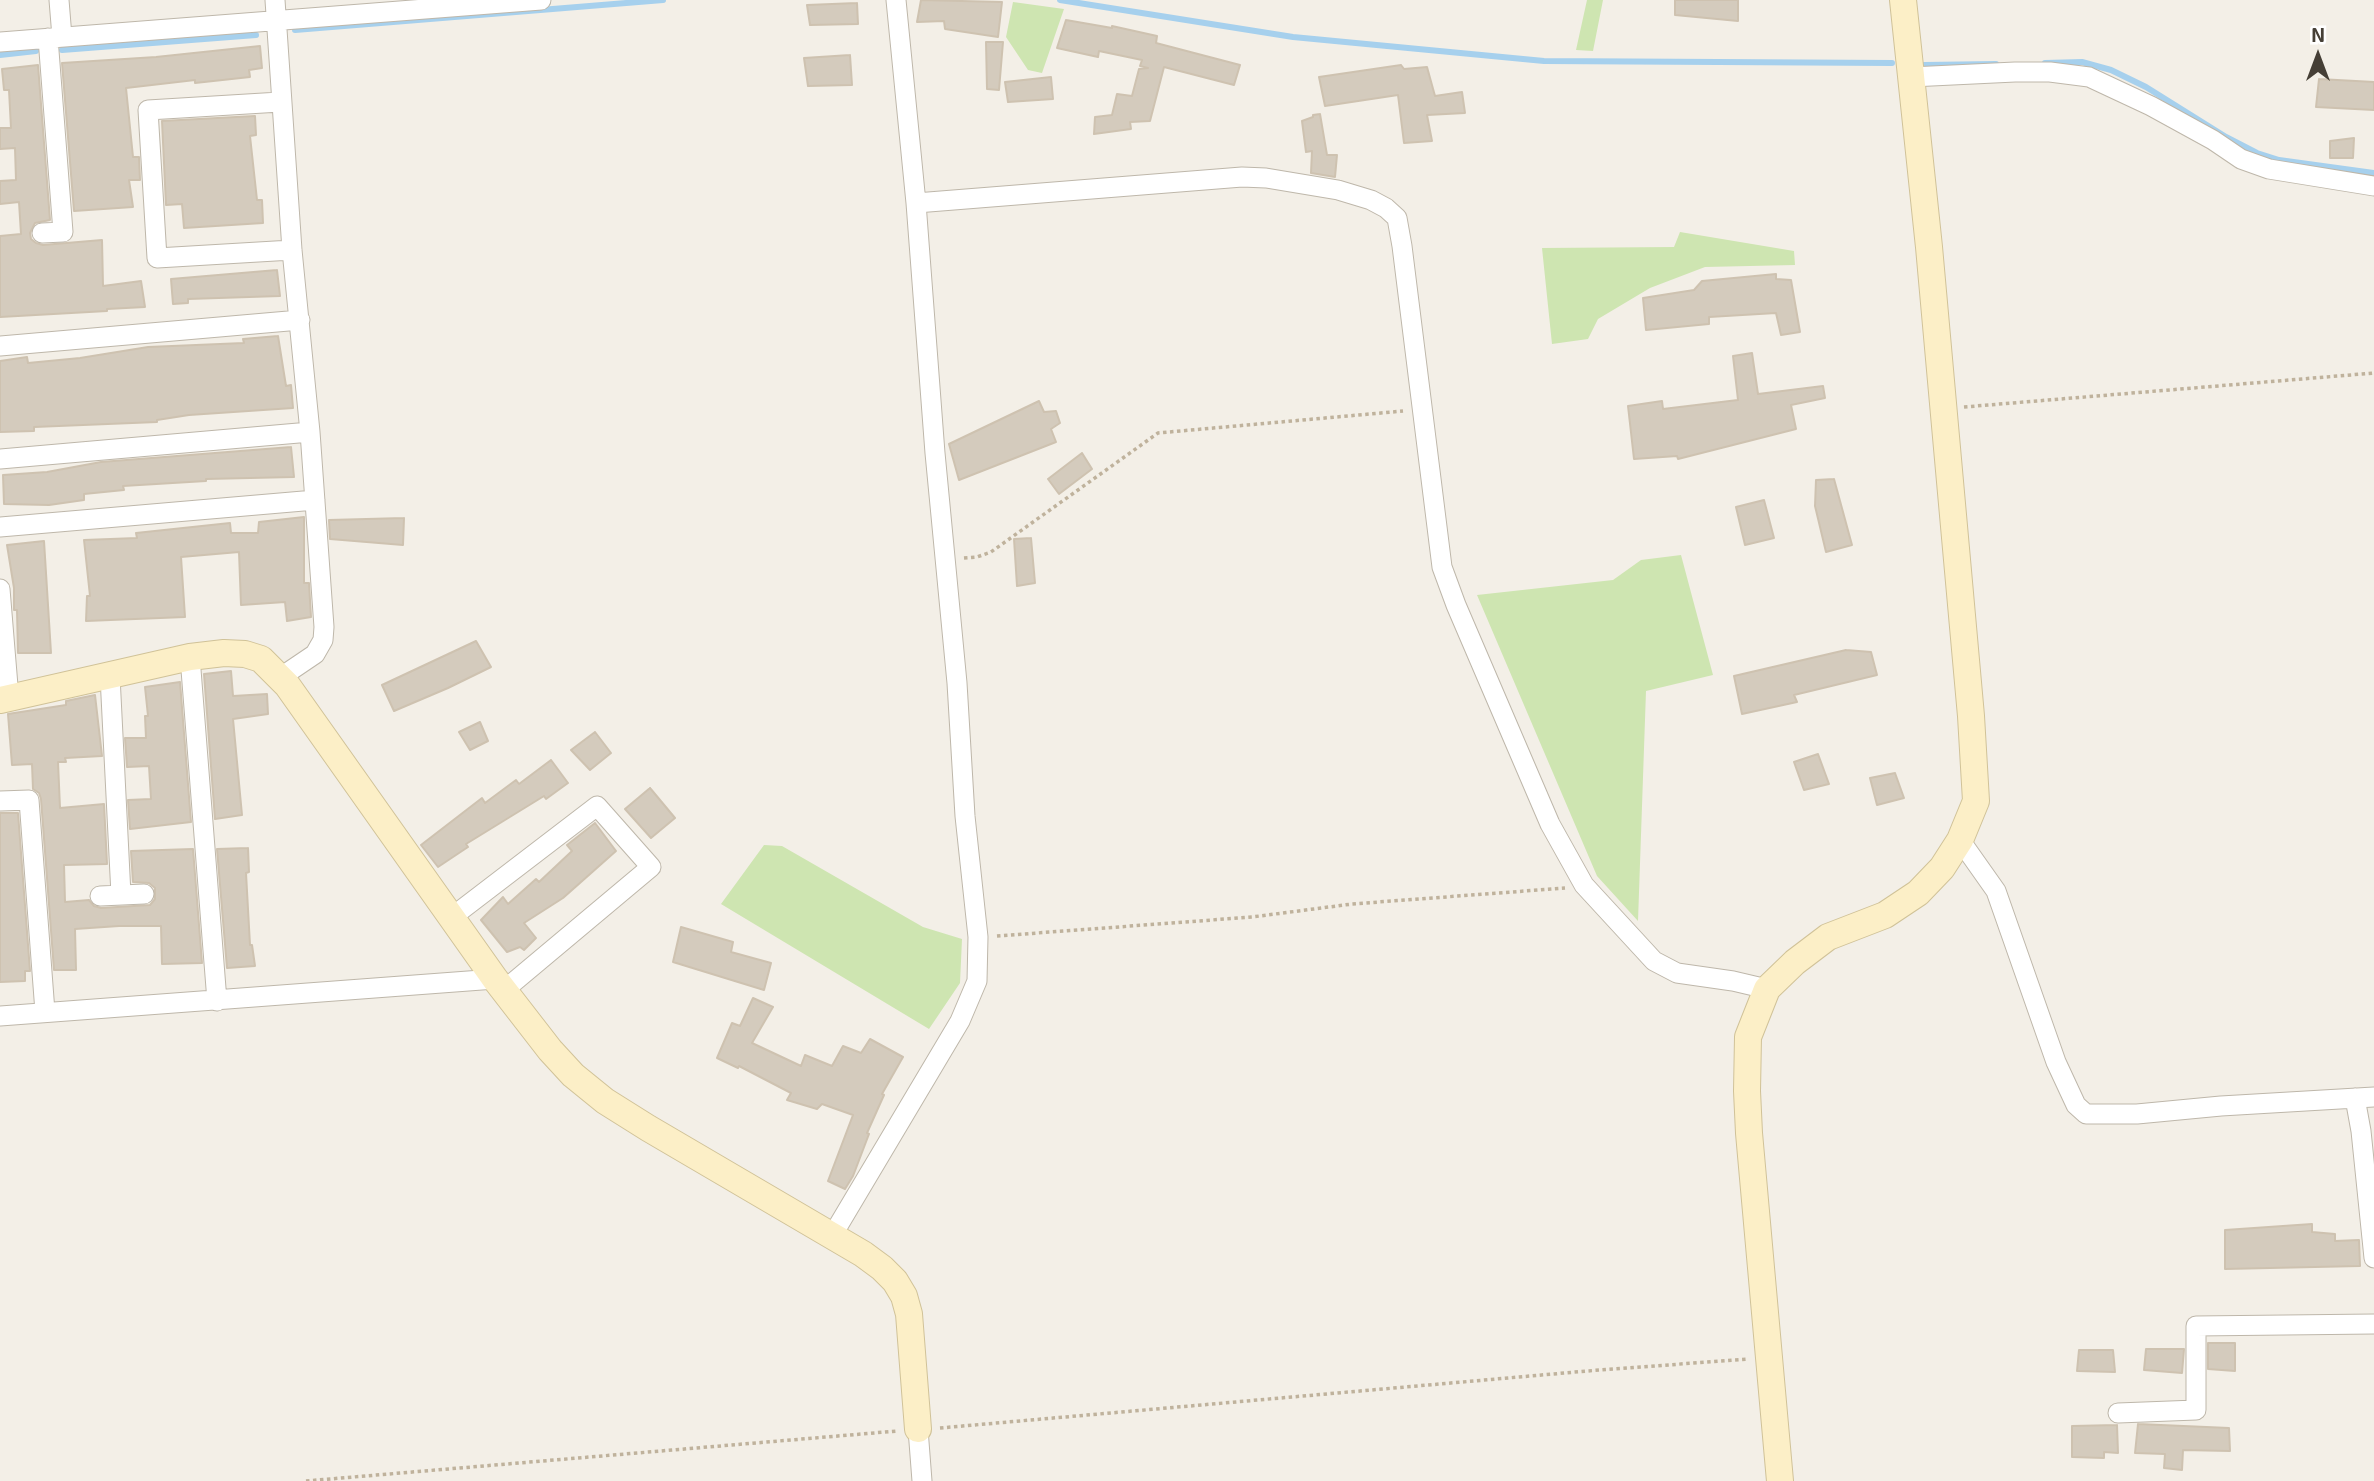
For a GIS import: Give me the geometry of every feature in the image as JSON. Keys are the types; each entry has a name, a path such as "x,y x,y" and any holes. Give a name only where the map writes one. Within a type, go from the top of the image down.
{"street":[{"path":"42,233 62,232 55,38 59,0"},
{"path":"275,0 280,102 310,432 324,627 323,640 315,654 281,677"},
{"path":"0,42 541,0"},
{"path":"832,1236 960,1021 977,981 978,937 965,816 957,683 896,0"},
{"path":"1780,1481 1747,1091 1748,1037 1767,989 1795,962 1828,937 1885,915 1918,893 1950,859 1976,801 1971,716 1903,0"},
{"path":"1912,77 2015,72 2050,72 2089,77 2151,106 2213,140 2241,159 2269,169 2374,186"},
{"path":"280,102 148,110 157,258 292,250"},
{"path":"916,203 1242,177 1266,178 1338,190 1371,200 1397,218 1442,567 1550,824 1584,885 1654,961 1677,973 1767,989"},
{"path":"0,346 300,320"},
{"path":"0,459 310,432"},
{"path":"0,527 315,500"},
{"path":"0,589 4,699 190,657 224,653 245,654 261,659 281,677 499,985 573,1075 605,1101 832,1236 882,1268 895,1281 904,1296 909,1314 922,1481"},
{"path":"190,657 218,1001"},
{"path":"110,676 121,895"},
{"path":"0,802 29,800 45,1012"},
{"path":"0,1016 499,985 651,867 597,806 452,917"},
{"path":"1960,840 1996,891 2056,1062 2076,1105 2086,1114 2137,1114 2221,1106 2365,1098 2361,1131 2374,1258"},
{"path":"100,896 144,894"},
{"path":"2118,1413 2196,1410 2196,1326 2374,1324"}],"path":[{"path":"1943,409 2374,373"},
{"path":"945,560 977,557 991,552 1158,433 1422,409"},
{"path":"978,937 1252,916 1352,904 1544,891 1584,885"},
{"path":"306,1481 1769,1357"}],"green space":[{"path":"1587,0 1603,0 1593,51 1576,50"},
{"path":"1013,2 1064,9 1042,73 1028,70 1006,37"},
{"path":"1680,232 1794,251 1795,265 1705,267 1650,288 1598,319 1588,339 1552,344 1542,248 1674,247"},
{"path":"1681,555 1713,675 1646,691 1638,921 1597,876 1477,595 1613,580 1641,560"},
{"path":"764,845 782,846 923,927 962,939 960,983 929,1029 721,904"}],"building":[{"path":"921,0 1002,2 998,37 945,29 944,21 917,22"},
{"path":"1675,0 1738,0 1738,21 1675,15"},
{"path":"857,3 858,24 810,25 807,5"},
{"path":"1066,20 1157,36 1156,43 1240,65 1234,85 1164,67 1150,121 1130,122 1131,129 1094,134 1095,117 1112,115 1117,94 1132,96 1139,69 1148,68 1140,66 1142,60 1099,51 1098,57 1057,48"},
{"path":"986,42 1003,42 999,90 987,89"},
{"path":"260,46 262,68 249,70 250,77 126,88 133,157 139,157 140,180 129,180 133,207 74,211 62,63"},
{"path":"850,55 852,85 808,86 804,58"},
{"path":"38,65 50,220 35,223 30,233 31,239 43,245 102,240 103,286 141,281 145,307 0,317 0,236 21,234 19,202 0,204 0,181 16,180 15,148 0,149 0,128 11,128 9,90 4,90 2,69"},
{"path":"1401,65 1404,69 1427,67 1435,96 1462,92 1465,113 1427,115 1432,141 1404,143 1398,95 1325,106 1319,77"},
{"path":"1051,77 1053,99 1008,102 1005,82"},
{"path":"2319,79 2374,82 2374,110 2316,107"},
{"path":"1320,114 1327,155 1337,155 1335,177 1311,173 1312,151 1306,152 1302,121"},
{"path":"255,116 256,135 250,136 257,200 262,200 263,223 184,228 182,204 166,205 162,121"},
{"path":"2354,138 2353,158 2330,158 2330,141"},
{"path":"277,270 280,296 188,299 188,303 173,304 171,279"},
{"path":"1776,274 1776,279 1791,280 1800,332 1781,335 1776,313 1709,317 1709,324 1646,330 1643,298 1694,290 1702,281"},
{"path":"278,336 286,386 291,385 293,408 189,415 157,422 34,427 34,431 0,432 0,361 27,357 28,363 148,347 244,343 243,339"},
{"path":"1752,353 1758,394 1823,386 1825,398 1791,405 1796,429 1678,459 1677,456 1634,459 1628,406 1662,401 1663,409 1738,400 1733,356"},
{"path":"1039,401 1044,412 1056,411 1060,423 1051,429 1056,442 959,480 949,444"},
{"path":"291,447 294,477 206,479 123,486 124,490 84,494 84,500 49,505 4,504 3,475 47,472 101,462"},
{"path":"1082,453 1092,469 1059,494 1048,479"},
{"path":"1834,479 1852,545 1826,552 1815,506 1816,480"},
{"path":"1764,500 1774,538 1745,545 1736,507"},
{"path":"304,517 304,583 309,583 311,617 287,621 285,602 241,605 239,552 181,557 185,617 86,621 87,596 90,596 84,540 137,538 136,533 230,523 231,533 258,533 259,522"},
{"path":"404,518 403,545 330,539 329,520"},
{"path":"1031,538 1035,583 1017,586 1014,539"},
{"path":"44,541 51,653 18,653 17,610 14,610 14,588 7,545"},
{"path":"476,641 491,667 394,711 382,685"},
{"path":"1846,650 1871,652 1877,675 1794,695 1797,702 1742,714 1734,676"},
{"path":"231,671 233,696 267,694 268,714 233,719 242,815 215,819 204,674"},
{"path":"180,682 191,822 130,829 128,800 151,799 149,766 127,767 125,738 146,738 145,716 148,716 145,687"},
{"path":"95,695 102,756 65,758 66,762 58,762 60,808 104,804 107,864 64,865 65,902 89,900 94,906 101,908 150,905 155,899 155,888 149,883 133,882 131,851 193,849 202,963 162,964 161,926 119,926 75,929 76,970 54,970 41,799 39,793 33,789 32,764 12,765 8,714 66,705 66,701"},
{"path":"480,722 488,741 470,750 459,732"},
{"path":"595,732 611,753 590,770 571,750"},
{"path":"1818,754 1829,784 1804,790 1794,762"},
{"path":"551,760 568,783 546,799 544,796 466,844 468,847 438,867 421,845 482,798 485,803 516,780 519,784"},
{"path":"1895,773 1904,798 1877,805 1870,778"},
{"path":"650,788 675,818 651,838 625,809"},
{"path":"0,813 18,813 30,971 25,971 25,981 0,982"},
{"path":"595,823 616,851 563,898 524,923 536,938 524,950 520,947 507,952 481,920 503,897 508,904 536,879 539,882 572,851 567,845"},
{"path":"248,848 249,872 246,873 250,945 255,966 227,968 217,849"},
{"path":"681,927 733,942 731,952 771,963 764,990 673,962"},
{"path":"753,998 773,1007 752,1043 801,1066 805,1055 832,1066 843,1046 861,1053 870,1039 903,1057 882,1094 884,1095 867,1133 869,1134 853,1176 845,1189 828,1181 853,1115 822,1104 817,1109 787,1100 791,1093 739,1066 738,1068 717,1058 732,1023 740,1026"},
{"path":"2312,1224 2312,1232 2335,1234 2335,1241 2359,1240 2360,1266 2225,1269 2225,1230"},
{"path":"2208,1343 2235,1343 2235,1371 2208,1369"},
{"path":"2146,1349 2184,1349 2182,1373 2144,1370"},
{"path":"2079,1350 2113,1350 2115,1372 2077,1371"},
{"path":"2138,1424 2229,1428 2230,1451 2183,1450 2182,1470 2164,1468 2165,1454 2135,1453"},
{"path":"2117,1425 2118,1453 2104,1452 2104,1458 2072,1457 2072,1426"}],"waterway":[{"path":"295,30 663,0"},
{"path":"1060,0 1293,37 1544,61 1892,63"},
{"path":"62,50 256,35"},
{"path":"0,55 36,51"},
{"path":"2045,63 2082,62 2111,70 2146,87 2257,153 2279,160 2374,173"},
{"path":"1924,65 1996,64"}]}
